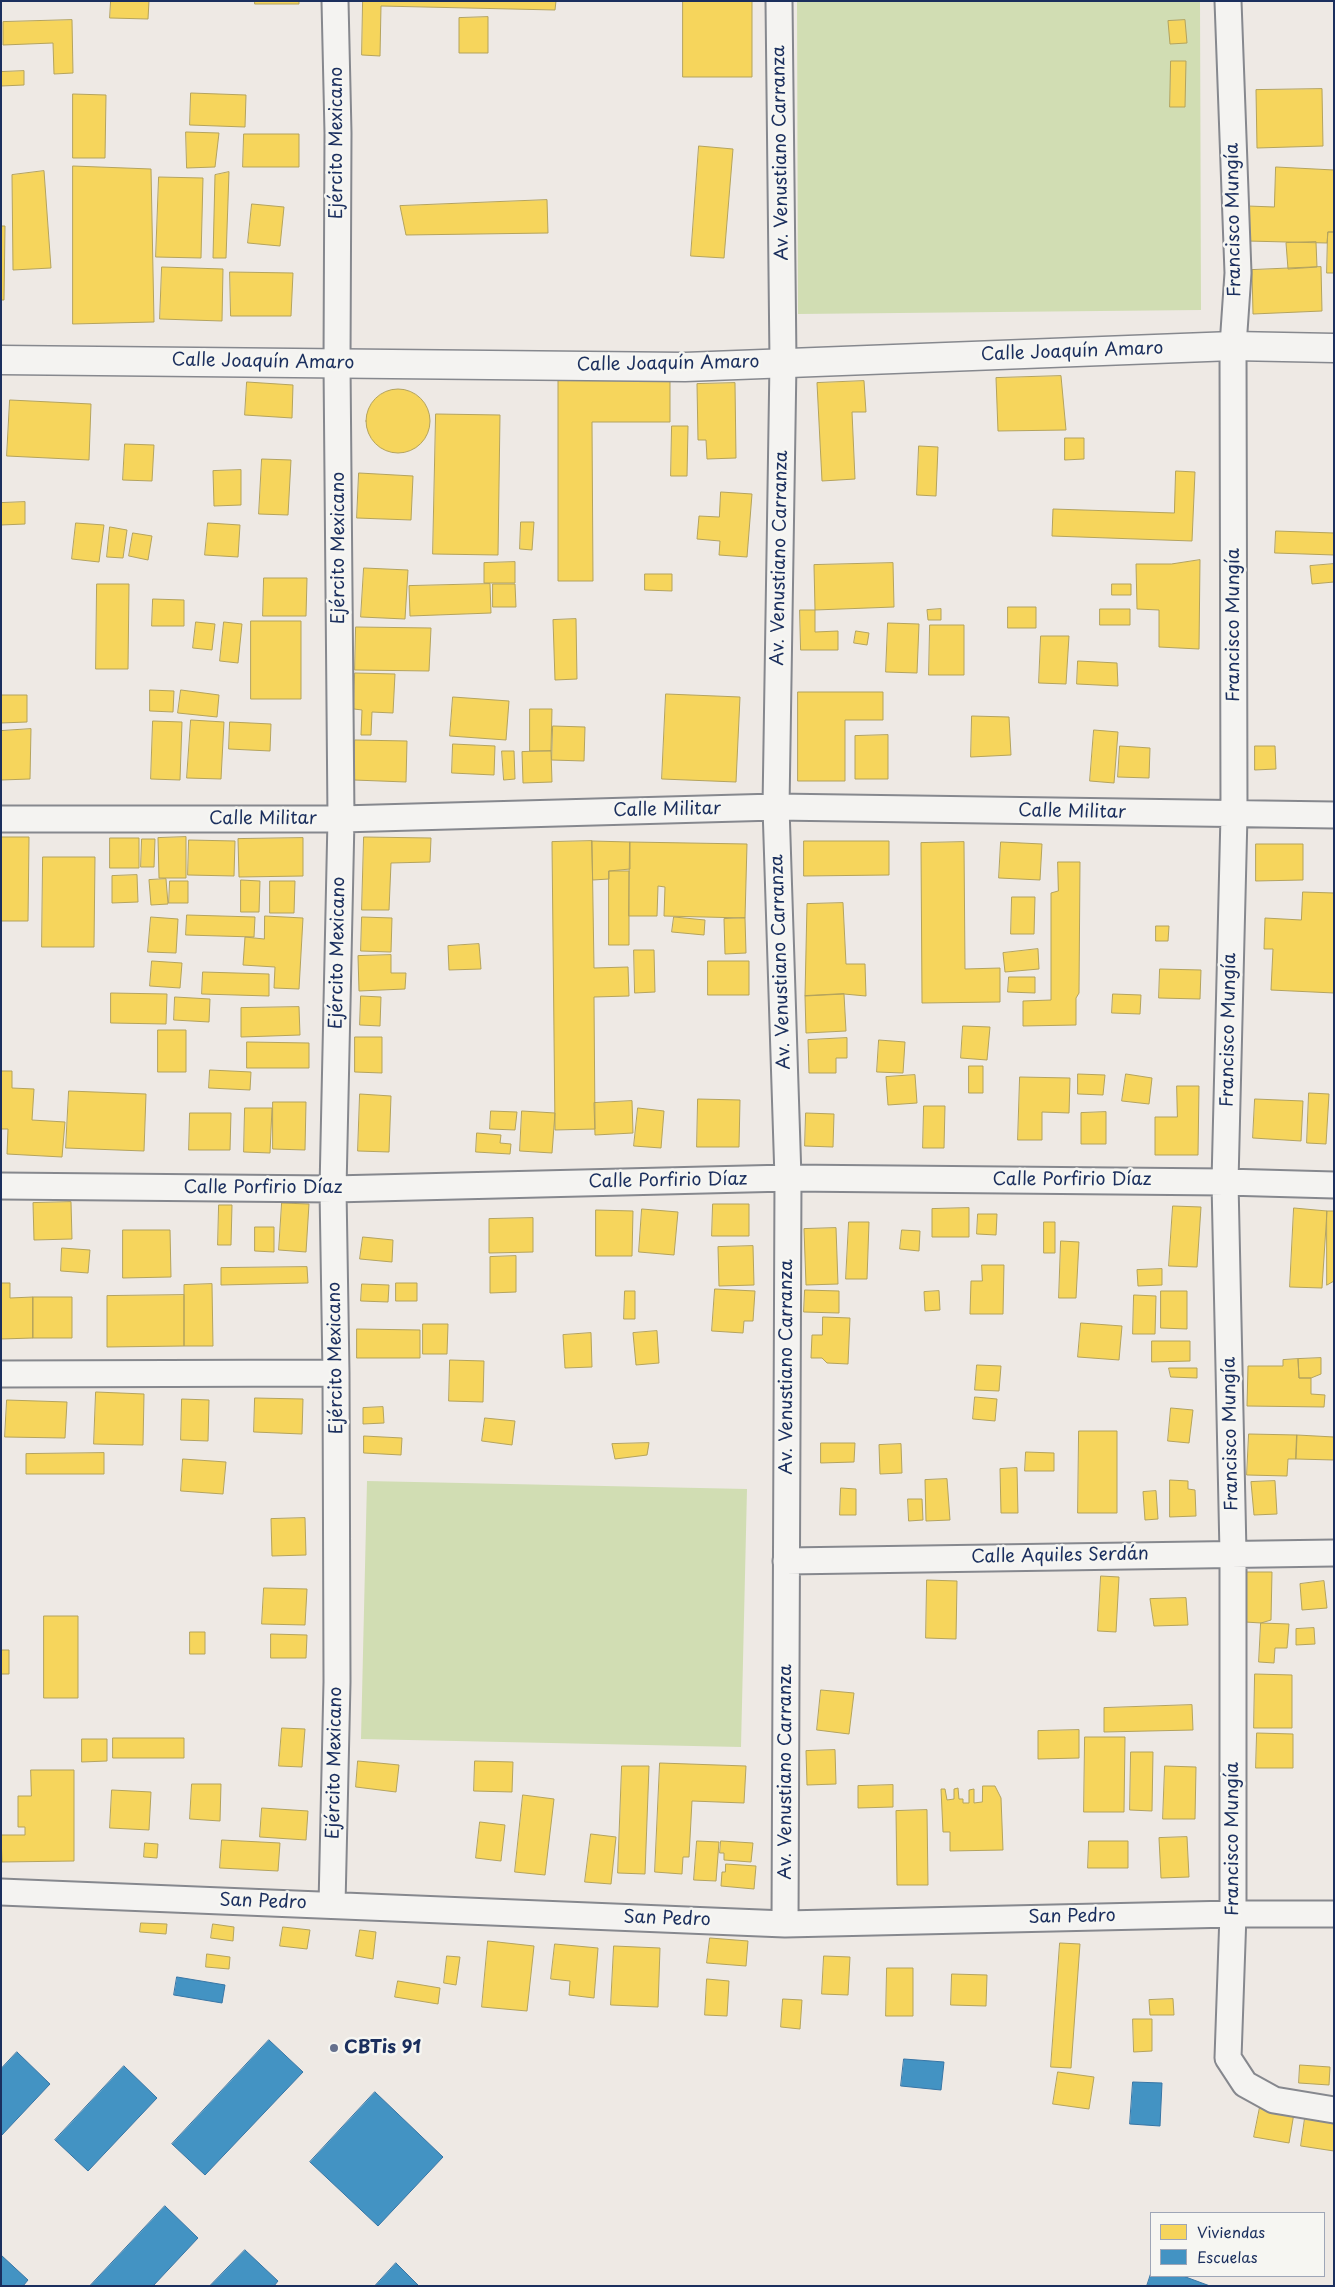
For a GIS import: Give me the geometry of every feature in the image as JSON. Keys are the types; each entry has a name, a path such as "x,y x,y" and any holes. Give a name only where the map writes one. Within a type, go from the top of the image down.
{"main road":[{"name":"Calle Joaquín Amaro","path":"1,360 685,367 1233,346 1334,348"}],"street":[{"name":"Ejército Mexicano","path":"332,1905 336,1682 336,1373 333,1189 341,819 337,363 338,133 335,1"},
{"name":"Av. Venustiano Carranza","path":"779,1 783,362 776,808 788,1178 785,1924"},
{"name":"Francisco Mungía","path":"1228,1 1238,273 1233,346 1234,815 1225,1182 1233,1553 1234,1914 1228,2058 1245,2084 1274,2100 1334,2110"},
{"name":"Calle Militar","path":"1,819 341,819 776,808 1334,815"},
{"name":"Calle Porfirio Díaz","path":"1,1186 333,1189 788,1178 1225,1182 1334,1185"},
{"path":"1,1374 336,1373"},
{"name":"Calle Aquiles Serdán","path":"786,1561 1334,1553"},
{"name":"San Pedro","path":"1,1892 785,1924 1234,1914 1334,1914"}],"green space":[{"path":"797,1 1200,1 1201,310 798,314"},
{"path":"367,1481 747,1489 741,1747 361,1739"}],"building: Viviendas":[{"path":"111,1 149,1 148,19 110,18"},
{"path":"255,1 299,1 299,4 255,4"},
{"path":"363,1 556,1 555,10 381,6 380,56 362,55"},
{"path":"683,1 752,1 752,77 683,77"},
{"path":"488,17 488,53 459,53 459,18"},
{"path":"72,20 73,73 54,74 53,43 3,45 3,22"},
{"path":"1185,20 1187,43 1170,44 1168,21"},
{"path":"1171,61 1186,61 1185,107 1170,107"},
{"path":"24,71 24,85 1,86 1,72"},
{"path":"1322,89 1323,146 1257,148 1256,90"},
{"path":"191,93 246,95 245,127 190,125"},
{"path":"73,94 106,95 105,158 73,158"},
{"path":"186,132 219,133 215,167 187,168"},
{"path":"244,134 299,134 299,167 243,167"},
{"path":"699,146 733,149 724,258 691,256"},
{"path":"73,166 151,169 154,322 73,324"},
{"path":"1276,167 1334,170 1334,232 1328,232 1327,243 1247,241 1248,206 1274,207"},
{"path":"44,171 51,268 13,270 12,175"},
{"path":"229,172 226,258 213,258 215,175"},
{"path":"159,177 203,178 201,258 156,257"},
{"path":"547,200 548,233 406,235 400,206"},
{"path":"252,204 284,207 280,246 248,243"},
{"path":"1,226 5,226 4,300 1,300"},
{"path":"1328,232 1334,232 1334,273 1327,273"},
{"path":"1316,242 1317,267 1288,269 1286,243"},
{"path":"162,267 223,269 222,321 160,319"},
{"path":"1321,267 1322,311 1253,314 1252,270"},
{"path":"230,272 293,273 291,316 231,316"},
{"path":"670,376 670,422 592,422 593,581 558,581 558,377"},
{"path":"1061,376 1066,430 998,431 996,378"},
{"path":"864,381 866,412 852,412 855,479 822,481 817,383"},
{"path":"247,382 293,385 292,418 245,415"},
{"path":"735,383 736,458 707,459 706,440 698,440 697,384"},
{"path":"398,389 416,394 421,398 425,403 430,421 425,439 421,444 416,448 398,453 380,448 375,444 371,439 366,421 371,403 375,398 380,394"},
{"path":"10,400 91,404 89,460 7,456"},
{"path":"436,414 500,415 498,555 433,554"},
{"path":"672,426 688,426 687,476 671,476"},
{"path":"1065,438 1084,438 1084,459 1065,460"},
{"path":"125,444 154,445 152,481 123,480"},
{"path":"919,446 938,447 936,496 917,495"},
{"path":"262,459 291,460 288,515 259,514"},
{"path":"241,470 241,505 214,506 213,471"},
{"path":"1176,471 1195,472 1192,541 1052,536 1053,509 1174,513"},
{"path":"359,473 413,476 411,520 357,518"},
{"path":"721,492 752,494 747,557 719,555 720,541 697,539 699,516 719,517"},
{"path":"25,502 25,524 1,525 1,503"},
{"path":"521,522 534,522 532,550 520,549"},
{"path":"76,523 104,525 99,562 72,559"},
{"path":"208,523 240,525 238,557 205,555"},
{"path":"110,527 127,530 123,558 107,557"},
{"path":"1276,531 1334,533 1334,555 1275,553"},
{"path":"133,533 152,536 148,560 129,556"},
{"path":"1200,560 1199,649 1159,647 1159,610 1137,609 1136,564 1171,564"},
{"path":"515,562 515,583 484,583 484,563"},
{"path":"893,563 894,607 815,610 814,565"},
{"path":"1334,564 1334,582 1312,584 1310,566"},
{"path":"364,568 408,570 405,619 361,617"},
{"path":"645,574 672,574 672,591 645,590"},
{"path":"264,578 307,578 306,616 263,616"},
{"path":"97,584 129,584 128,669 96,669"},
{"path":"490,584 491,613 410,616 409,586"},
{"path":"493,584 515,584 516,607 493,607"},
{"path":"1112,584 1131,584 1131,595 1112,595"},
{"path":"153,599 184,600 184,626 152,626"},
{"path":"1008,607 1036,607 1036,628 1008,628"},
{"path":"941,609 941,620 928,620 927,610"},
{"path":"1100,609 1130,609 1130,625 1100,625"},
{"path":"800,610 815,610 815,632 838,631 838,650 801,650"},
{"path":"576,619 577,679 555,680 553,620"},
{"path":"251,621 301,621 301,699 251,699"},
{"path":"196,622 215,624 212,650 193,648"},
{"path":"224,622 242,624 238,663 220,661"},
{"path":"888,623 919,624 917,673 886,672"},
{"path":"930,625 964,625 964,675 929,675"},
{"path":"356,627 431,628 429,671 355,670"},
{"path":"856,631 869,633 867,645 854,643"},
{"path":"1041,636 1069,636 1066,684 1039,683"},
{"path":"1078,661 1117,663 1118,686 1077,684"},
{"path":"355,673 395,674 393,713 372,712 371,735 361,735 362,710 354,709"},
{"path":"150,690 174,691 173,712 150,711"},
{"path":"181,690 219,695 217,717 178,713"},
{"path":"798,692 883,692 883,720 845,720 845,781 798,781"},
{"path":"666,694 740,697 736,782 662,779"},
{"path":"1,695 27,695 27,722 1,723"},
{"path":"453,697 509,701 506,740 450,736"},
{"path":"530,709 552,709 551,751 530,751"},
{"path":"972,716 1009,717 1011,755 971,757"},
{"path":"191,720 224,722 221,779 187,778"},
{"path":"153,721 182,722 180,780 151,779"},
{"path":"230,722 271,724 270,751 229,749"},
{"path":"553,726 585,727 584,761 552,760"},
{"path":"31,729 30,779 1,780 1,731"},
{"path":"1094,730 1118,732 1114,783 1090,781"},
{"path":"888,735 888,779 855,779 855,736"},
{"path":"355,740 407,741 406,782 354,780"},
{"path":"453,744 495,746 494,775 452,773"},
{"path":"1120,746 1150,748 1149,778 1118,777"},
{"path":"1255,746 1275,746 1276,769 1255,770"},
{"path":"502,751 514,751 515,779 504,780"},
{"path":"551,751 552,782 523,783 522,752"},
{"path":"1,837 29,837 28,921 1,921"},
{"path":"186,837 186,878 159,878 158,838"},
{"path":"364,837 431,838 430,862 391,863 389,910 362,910"},
{"path":"110,838 139,838 139,868 110,868"},
{"path":"303,838 303,876 239,877 238,839"},
{"path":"142,839 155,839 154,867 141,867"},
{"path":"189,840 235,841 234,876 188,875"},
{"path":"592,841 594,968 628,967 629,996 594,997 595,1129 555,1130 552,842"},
{"path":"592,841 630,842 630,869 609,871 609,879 593,880"},
{"path":"804,841 889,841 889,875 804,876"},
{"path":"630,842 747,844 745,918 664,916 665,887 658,886 657,916 629,916"},
{"path":"964,842 965,969 1000,968 1000,1002 922,1003 921,843"},
{"path":"1001,842 1042,844 1040,880 999,878"},
{"path":"1256,844 1303,844 1303,880 1256,881"},
{"path":"43,857 95,857 94,947 42,947"},
{"path":"1058,862 1080,862 1079,993 1076,998 1076,1025 1023,1026 1023,1001 1051,1000 1051,893 1058,891"},
{"path":"609,871 629,871 629,945 609,945"},
{"path":"137,875 138,902 112,903 112,876"},
{"path":"166,879 168,904 151,905 149,880"},
{"path":"241,880 260,881 259,912 241,912"},
{"path":"170,881 188,881 188,903 169,903"},
{"path":"270,881 295,881 294,913 270,913"},
{"path":"1303,892 1334,893 1334,993 1271,990 1273,949 1264,949 1265,918 1301,920"},
{"path":"1012,897 1035,897 1034,934 1011,934"},
{"path":"843,903 846,964 865,964 866,996 844,994 805,996 807,904"},
{"path":"187,915 255,917 254,937 186,935"},
{"path":"265,916 303,918 299,989 274,988 275,967 243,965 245,937 264,939"},
{"path":"151,917 178,919 176,953 148,952"},
{"path":"362,917 392,918 391,952 361,951"},
{"path":"674,917 705,920 704,935 672,932"},
{"path":"745,918 746,953 725,954 724,919"},
{"path":"1156,926 1169,926 1168,941 1156,941"},
{"path":"479,944 481,969 449,970 448,946"},
{"path":"1038,949 1039,969 1005,972 1003,953"},
{"path":"634,950 654,950 655,992 635,993"},
{"path":"391,955 391,973 406,973 405,989 359,991 358,956"},
{"path":"152,961 182,963 180,988 150,986"},
{"path":"708,961 749,961 749,995 708,995"},
{"path":"1160,969 1201,970 1200,999 1159,998"},
{"path":"203,972 269,974 269,996 202,994"},
{"path":"1009,977 1035,977 1035,993 1008,992"},
{"path":"111,993 167,994 166,1024 111,1023"},
{"path":"844,994 846,1031 806,1033 805,996"},
{"path":"1113,994 1141,995 1140,1014 1112,1013"},
{"path":"361,996 381,997 380,1026 360,1025"},
{"path":"175,997 210,999 209,1022 174,1020"},
{"path":"299,1007 300,1035 241,1037 241,1008"},
{"path":"963,1026 990,1027 987,1060 961,1058"},
{"path":"158,1030 186,1030 186,1072 158,1072"},
{"path":"355,1037 382,1037 382,1073 355,1072"},
{"path":"847,1038 847,1058 836,1058 836,1073 809,1073 808,1040"},
{"path":"879,1040 905,1042 903,1073 877,1072"},
{"path":"247,1042 309,1043 309,1068 247,1068"},
{"path":"969,1066 983,1066 983,1093 969,1093"},
{"path":"210,1070 251,1072 250,1090 209,1088"},
{"path":"1,1071 12,1071 12,1088 34,1089 32,1120 65,1122 62,1157 7,1154 8,1129 1,1129"},
{"path":"1078,1074 1105,1075 1103,1095 1078,1094"},
{"path":"1126,1074 1152,1078 1149,1104 1122,1101"},
{"path":"915,1075 917,1103 888,1105 886,1077"},
{"path":"1020,1077 1070,1078 1069,1113 1042,1112 1042,1140 1018,1140"},
{"path":"1177,1086 1199,1086 1198,1155 1155,1155 1155,1117 1177,1117"},
{"path":"69,1091 146,1094 144,1151 66,1148"},
{"path":"1309,1093 1329,1094 1326,1144 1307,1143"},
{"path":"360,1094 391,1096 389,1152 358,1151"},
{"path":"698,1099 740,1100 739,1147 697,1147"},
{"path":"1255,1099 1303,1101 1301,1141 1253,1138"},
{"path":"632,1101 633,1133 595,1135 594,1103"},
{"path":"273,1102 306,1102 305,1150 273,1149"},
{"path":"924,1106 945,1106 944,1148 923,1148"},
{"path":"245,1108 272,1108 270,1153 244,1152"},
{"path":"638,1108 664,1111 661,1148 634,1146"},
{"path":"491,1111 517,1112 515,1130 490,1129"},
{"path":"522,1111 555,1113 552,1153 520,1151"},
{"path":"1106,1112 1106,1144 1081,1144 1081,1113"},
{"path":"190,1113 231,1113 230,1150 189,1150"},
{"path":"806,1113 834,1114 833,1147 805,1146"},
{"path":"477,1133 501,1135 500,1143 511,1144 510,1154 476,1152"},
{"path":"71,1202 72,1239 34,1240 33,1203"},
{"path":"282,1203 309,1204 306,1252 279,1250"},
{"path":"713,1204 749,1204 749,1236 712,1236"},
{"path":"219,1205 232,1205 231,1245 218,1245"},
{"path":"1173,1206 1201,1207 1197,1267 1169,1266"},
{"path":"969,1208 969,1237 932,1237 932,1209"},
{"path":"1294,1208 1327,1211 1322,1288 1290,1287"},
{"path":"642,1209 678,1212 674,1255 639,1252"},
{"path":"596,1210 633,1211 632,1256 596,1256"},
{"path":"1327,1211 1334,1211 1334,1281 1327,1285"},
{"path":"978,1214 997,1214 996,1235 977,1234"},
{"path":"533,1218 533,1252 489,1253 489,1219"},
{"path":"849,1222 869,1222 867,1279 846,1279"},
{"path":"1044,1222 1055,1222 1055,1253 1044,1253"},
{"path":"255,1227 274,1227 274,1252 255,1251"},
{"path":"836,1228 838,1284 806,1285 804,1229"},
{"path":"123,1230 170,1230 171,1277 123,1278"},
{"path":"902,1230 920,1231 919,1251 900,1249"},
{"path":"363,1237 393,1240 392,1262 360,1259"},
{"path":"1061,1241 1079,1242 1076,1298 1059,1298"},
{"path":"753,1246 754,1285 719,1286 718,1247"},
{"path":"62,1248 90,1250 88,1273 61,1271"},
{"path":"516,1256 516,1292 490,1293 490,1257"},
{"path":"982,1265 1004,1265 1003,1314 970,1314 971,1281 982,1281"},
{"path":"307,1267 308,1283 221,1285 221,1268"},
{"path":"1162,1269 1162,1285 1138,1286 1137,1270"},
{"path":"1,1283 10,1283 10,1298 33,1297 33,1338 1,1339"},
{"path":"396,1283 417,1283 417,1301 396,1301"},
{"path":"212,1284 213,1346 184,1346 184,1285"},
{"path":"362,1284 389,1285 388,1302 361,1301"},
{"path":"715,1289 755,1291 753,1321 744,1321 743,1333 712,1331"},
{"path":"805,1290 839,1291 839,1313 804,1312"},
{"path":"625,1291 635,1291 635,1319 624,1319"},
{"path":"939,1291 940,1310 925,1311 924,1292"},
{"path":"1161,1291 1187,1291 1187,1329 1161,1328"},
{"path":"184,1295 184,1346 107,1347 107,1296"},
{"path":"1134,1295 1156,1296 1155,1334 1133,1334"},
{"path":"33,1297 72,1297 72,1338 33,1338"},
{"path":"823,1317 850,1318 848,1364 827,1363 822,1358 811,1358 812,1335 822,1335"},
{"path":"1081,1323 1122,1326 1119,1360 1078,1357"},
{"path":"423,1324 448,1324 447,1354 423,1354"},
{"path":"357,1329 420,1330 420,1358 357,1358"},
{"path":"657,1331 659,1363 636,1365 633,1333"},
{"path":"591,1333 592,1367 565,1368 563,1335"},
{"path":"1152,1341 1190,1341 1190,1361 1152,1362"},
{"path":"1321,1358 1321,1374 1311,1378 1299,1378 1298,1359"},
{"path":"1298,1359 1299,1378 1311,1378 1311,1394 1325,1395 1324,1407 1247,1406 1248,1366 1283,1366 1283,1360"},
{"path":"450,1360 484,1361 483,1402 449,1401"},
{"path":"977,1365 1001,1366 999,1391 975,1390"},
{"path":"1169,1368 1197,1368 1197,1378 1171,1377"},
{"path":"96,1392 144,1394 143,1445 94,1444"},
{"path":"975,1397 997,1399 995,1421 973,1419"},
{"path":"255,1398 303,1399 302,1434 254,1432"},
{"path":"182,1399 209,1400 208,1441 181,1440"},
{"path":"7,1400 67,1402 65,1438 5,1437"},
{"path":"383,1407 384,1423 363,1424 363,1408"},
{"path":"1171,1408 1193,1410 1189,1443 1168,1441"},
{"path":"485,1418 515,1421 512,1445 482,1441"},
{"path":"1079,1431 1117,1431 1117,1513 1078,1513"},
{"path":"1249,1434 1297,1435 1296,1459 1288,1459 1287,1476 1247,1475"},
{"path":"1297,1435 1334,1437 1334,1460 1296,1459"},
{"path":"364,1436 402,1438 401,1455 364,1453"},
{"path":"649,1443 647,1455 615,1459 612,1444"},
{"path":"821,1443 855,1443 854,1462 821,1463"},
{"path":"901,1444 902,1473 880,1474 879,1445"},
{"path":"1026,1452 1054,1453 1054,1471 1025,1471"},
{"path":"104,1453 104,1474 26,1474 26,1454"},
{"path":"183,1459 226,1462 223,1494 181,1491"},
{"path":"1017,1468 1018,1513 1001,1513 1000,1469"},
{"path":"947,1479 950,1520 926,1521 925,1480"},
{"path":"1170,1480 1188,1481 1188,1489 1195,1490 1196,1516 1170,1517"},
{"path":"1275,1481 1277,1514 1254,1515 1251,1482"},
{"path":"841,1488 856,1489 856,1515 840,1515"},
{"path":"1156,1491 1158,1519 1145,1520 1143,1492"},
{"path":"908,1499 922,1499 923,1520 909,1521"},
{"path":"305,1518 306,1555 272,1556 271,1519"},
{"path":"1247,1572 1272,1572 1271,1620 1261,1623 1245,1622"},
{"path":"1101,1576 1119,1577 1116,1632 1098,1631"},
{"path":"927,1580 957,1581 956,1639 926,1638"},
{"path":"1324,1581 1327,1608 1302,1610 1300,1584"},
{"path":"264,1588 307,1589 305,1625 262,1624"},
{"path":"1186,1598 1188,1625 1154,1626 1150,1599"},
{"path":"44,1616 78,1616 78,1698 44,1698"},
{"path":"1261,1623 1289,1624 1287,1648 1275,1648 1274,1663 1259,1662"},
{"path":"1314,1628 1315,1644 1296,1645 1296,1629"},
{"path":"190,1632 205,1632 205,1654 190,1654"},
{"path":"271,1634 307,1635 306,1658 271,1658"},
{"path":"1,1650 9,1650 9,1674 1,1674"},
{"path":"1255,1674 1292,1675 1292,1728 1254,1728"},
{"path":"821,1690 854,1693 849,1734 817,1730"},
{"path":"1192,1705 1193,1730 1104,1732 1104,1708"},
{"path":"282,1728 305,1729 302,1767 279,1766"},
{"path":"1079,1730 1079,1758 1038,1759 1038,1731"},
{"path":"1257,1733 1293,1734 1293,1768 1256,1768"},
{"path":"1085,1737 1125,1737 1124,1812 1084,1812"},
{"path":"113,1738 184,1738 184,1758 113,1758"},
{"path":"82,1739 107,1739 107,1761 82,1762"},
{"path":"835,1750 836,1784 807,1785 806,1751"},
{"path":"1131,1752 1153,1752 1152,1811 1130,1810"},
{"path":"358,1761 399,1765 396,1792 356,1787"},
{"path":"475,1761 513,1762 512,1792 474,1791"},
{"path":"660,1763 746,1766 744,1803 692,1801 689,1857 683,1857 682,1874 655,1872"},
{"path":"622,1766 649,1766 645,1874 618,1873"},
{"path":"1165,1766 1196,1767 1195,1819 1163,1819"},
{"path":"31,1770 74,1770 74,1861 2,1862 1,1835 25,1835 25,1827 18,1827 18,1796 31,1796"},
{"path":"192,1784 221,1784 220,1821 190,1819"},
{"path":"893,1785 893,1807 858,1808 858,1786"},
{"path":"983,1786 995,1786 1001,1798 1003,1850 950,1851 950,1832 943,1832 941,1789 945,1789 947,1800 954,1799 954,1789 958,1788 959,1799 963,1799 963,1803 969,1803 969,1790 974,1789 974,1803 982,1802"},
{"path":"112,1790 151,1792 149,1830 110,1828"},
{"path":"523,1795 554,1799 545,1875 515,1872"},
{"path":"262,1808 308,1811 306,1840 260,1837"},
{"path":"927,1810 928,1885 897,1885 896,1811"},
{"path":"480,1822 505,1825 501,1861 476,1858"},
{"path":"591,1834 616,1837 611,1884 585,1882"},
{"path":"1187,1837 1189,1877 1161,1878 1159,1838"},
{"path":"222,1840 280,1843 278,1871 220,1868"},
{"path":"697,1841 719,1842 716,1881 694,1880"},
{"path":"721,1841 753,1843 751,1862 724,1860 724,1853 720,1853"},
{"path":"1089,1841 1128,1841 1128,1868 1088,1868"},
{"path":"145,1843 158,1844 157,1858 144,1857"},
{"path":"726,1864 756,1866 754,1889 721,1886 722,1872 725,1872"},
{"path":"141,1923 167,1924 166,1934 140,1932"},
{"path":"213,1924 234,1927 233,1941 211,1938"},
{"path":"283,1927 310,1930 307,1949 280,1946"},
{"path":"360,1930 376,1932 373,1959 356,1956"},
{"path":"710,1938 748,1941 746,1966 707,1963"},
{"path":"488,1941 534,1946 527,2011 482,2007"},
{"path":"1060,1943 1080,1944 1071,2068 1051,2067"},
{"path":"555,1944 598,1948 594,1998 569,1995 570,1981 551,1979"},
{"path":"614,1946 660,1948 658,2007 611,2005"},
{"path":"207,1954 230,1957 229,1969 206,1967"},
{"path":"447,1956 460,1957 456,1985 444,1983"},
{"path":"824,1956 850,1957 848,1995 822,1994"},
{"path":"887,1968 913,1968 913,2016 886,2016"},
{"path":"952,1974 987,1975 986,2006 951,2005"},
{"path":"707,1979 729,1981 727,2016 705,2015"},
{"path":"398,1981 440,1988 438,2004 395,1997"},
{"path":"783,1999 802,2000 800,2029 781,2027"},
{"path":"1173,1999 1174,2015 1150,2015 1149,2000"},
{"path":"1133,2019 1152,2019 1152,2051 1134,2052"},
{"path":"1300,2065 1330,2067 1329,2085 1299,2083"},
{"path":"1058,2072 1094,2077 1089,2109 1053,2104"},
{"path":"1260,2107 1294,2113 1289,2143 1254,2137"},
{"path":"1305,2118 1334,2122 1334,2151 1301,2146"}],"building: Escuelas":[{"path":"177,1977 225,1985 222,2003 174,1995"},
{"path":"269,2040 303,2072 205,2175 172,2144"},
{"path":"17,2052 50,2084 1,2136 1,2069"},
{"path":"904,2059 944,2062 941,2090 901,2086"},
{"path":"124,2066 157,2098 88,2171 55,2140"},
{"path":"1133,2082 1162,2083 1160,2126 1130,2124"},
{"path":"375,2092 443,2157 378,2226 310,2162"},
{"path":"165,2206 198,2238 153,2286 90,2286"},
{"path":"245,2250 278,2281 274,2286 210,2286"},
{"path":"1,2255 28,2280 23,2286 1,2286"},
{"path":"396,2263 419,2286 375,2286"},
{"path":"1150,2276 1186,2277 1210,2286 1147,2286"}],"place":[{"name":"CBTis 91","path":"334,2048"}]}
